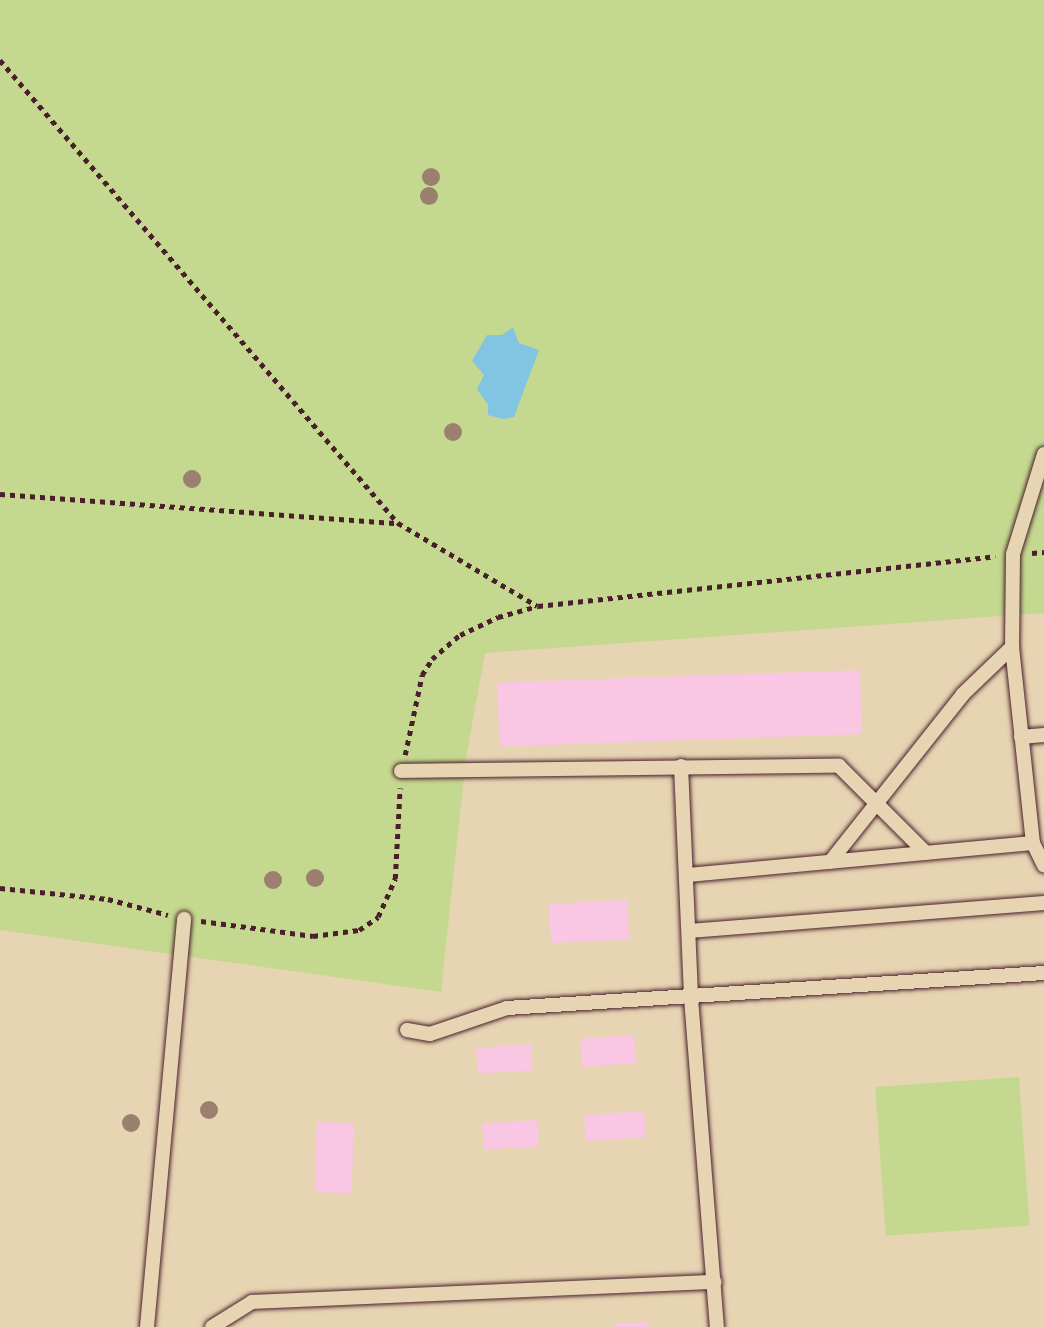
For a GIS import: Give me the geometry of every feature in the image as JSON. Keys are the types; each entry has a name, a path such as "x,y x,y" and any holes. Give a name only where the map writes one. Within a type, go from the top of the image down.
{"lane":[{"path":"1044,454 1013,554 1012,647 1021,737 1044,866"},
{"path":"830,862 963,694 1012,647"},
{"path":"1021,737 1044,735"},
{"path":"681,766 688,875 691,998 717,1327"},
{"path":"401,771 839,766 926,853"},
{"path":"688,875 926,853 1036,833"},
{"path":"689,931 1044,903"},
{"path":"147,1327 184,919"},
{"path":"407,1030 430,1034 507,1008 1044,973"},
{"path":"212,1327 252,1302 715,1282"}],"path":[{"path":"0,60 398,523 538,607"},
{"path":"0,494 398,523"},
{"path":"0,888 108,900 184,919 313,936 359,930 377,917 395,879 401,771 422,675 432,659 460,635 498,617 538,607 1044,552"}],"green space":[{"path":"0,0 1044,0 1044,613 485,653 466,758 441,992 0,930"},
{"path":"1019,1077 1029,1226 886,1236 875,1087"}],"water":[{"path":"513,327 519,343 539,350 514,417 502,419 488,415 488,405 477,389 484,375 472,361 487,335 502,335"}],"building":[{"path":"860,670 862,734 499,747 497,683"},
{"path":"627,900 629,939 551,943 549,904"},
{"path":"634,1035 636,1063 582,1067 580,1039"},
{"path":"531,1044 533,1070 478,1074 476,1048"},
{"path":"644,1111 646,1137 586,1141 584,1115"},
{"path":"537,1120 539,1146 484,1150 482,1124"},
{"path":"317,1122 354,1123 352,1193 315,1192"},
{"path":"648,1322 649,1327 613,1327 613,1324"}]}
